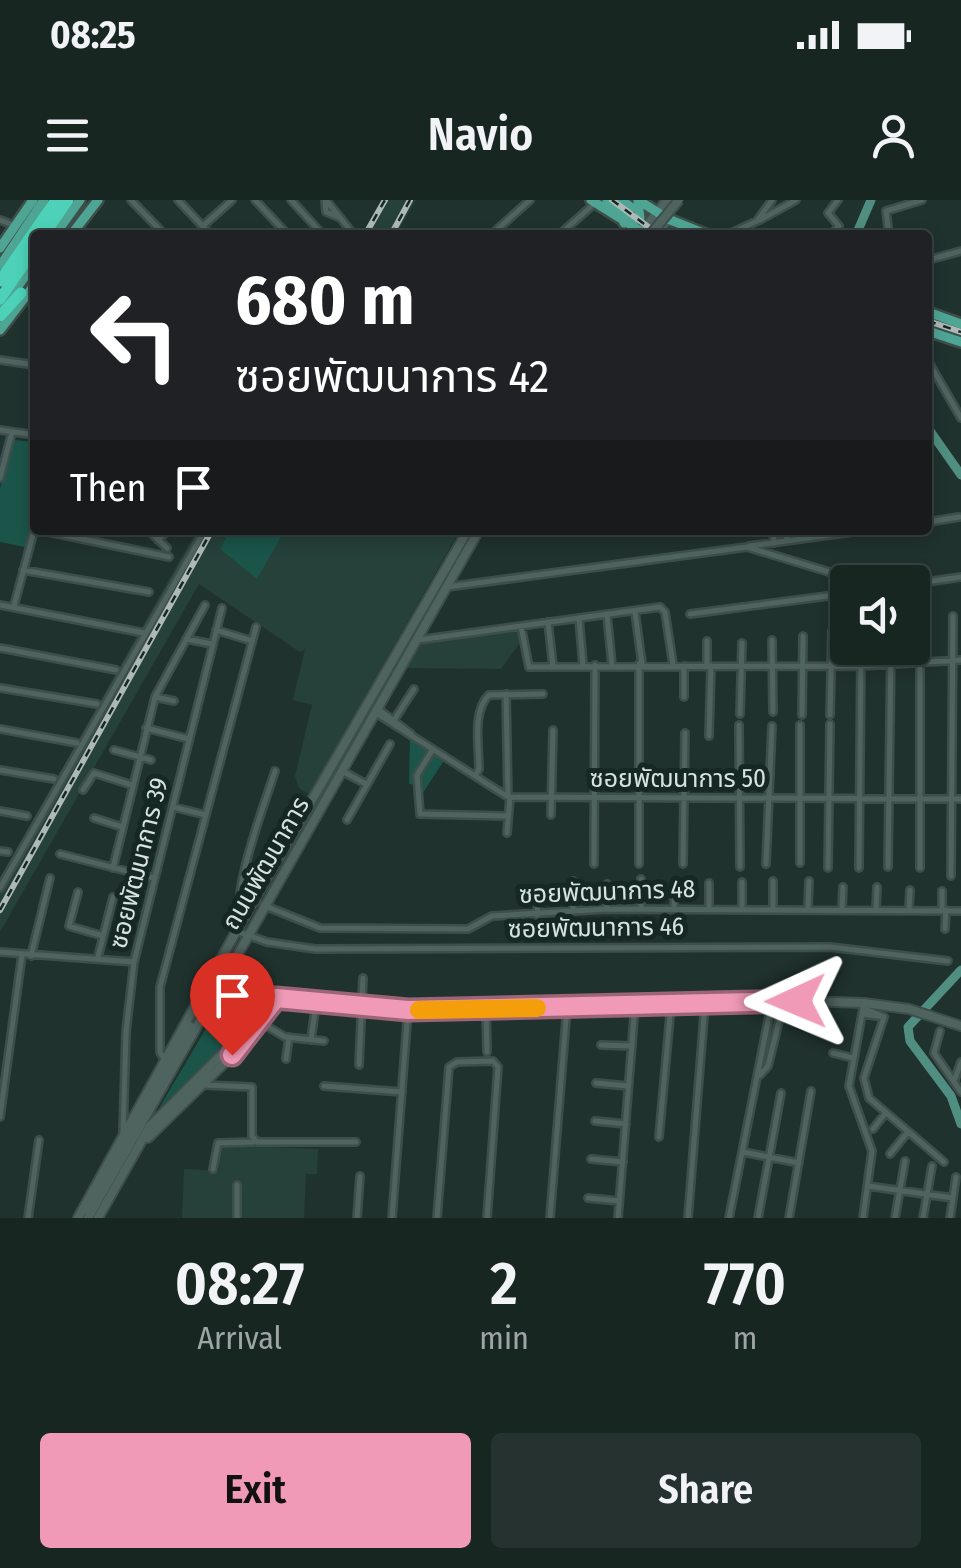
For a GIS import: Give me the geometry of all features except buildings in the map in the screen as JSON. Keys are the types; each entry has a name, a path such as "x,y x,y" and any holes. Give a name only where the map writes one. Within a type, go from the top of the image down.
{"highway":[{"path":"35,230 56,200"},
{"path":"47,230 68,200"},
{"path":"0,281 30,238"},
{"path":"0,299 30,255"},
{"path":"0,313 27,295"}],"main road":[{"path":"0,248 33,200"},
{"path":"0,266 44,200"},
{"path":"59,230 80,200"},
{"path":"76,230 98,200"},
{"path":"607,200 629,211"},
{"path":"621,200 629,211"},
{"path":"649,230 656,212 667,200"},
{"path":"593,202 629,211 656,212 695,230"},
{"path":"654,230 668,219 679,202"},
{"path":"679,202 676,218 685,226"},
{"path":"652,230 679,202"},
{"path":"673,230 685,226"},
{"path":"0,256 13,230"},
{"path":"0,313 30,270"},
{"path":"0,330 27,295"},
{"path":"932,313 961,324"},
{"path":"932,332 961,342"},
{"name":"ถนนพัฒนาการ","path":"82,1218 123,1132 465,535"},
{"name":"ถนนพัฒนาการ","path":"82,1218 186,1052 246,936 476,535"},
{"path":"216,990 408,1010 772,1000 909,1009 961,1026"},
{"path":"128,1162 200,1084 246,1042 276,998"},
{"path":"98,1218 160,1114 242,1035 245,1022 240,1012 222,1002"},
{"path":"82,1218 190,1026"}],"street":[{"path":"132,200 160,230"},
{"path":"178,200 207,230"},
{"path":"203,226 232,200"},
{"path":"291,200 318,230"},
{"path":"326,200 346,230"},
{"path":"497,230 530,200"},
{"path":"757,221 772,200"},
{"path":"738,230 796,200"},
{"path":"835,230 839,226 828,213 838,200"},
{"path":"888,230 886,212 922,200"},
{"path":"261,202 284,230"},
{"path":"564,230 593,202"},
{"path":"0,220 13,230"},
{"path":"932,259 961,252"},
{"path":"932,340 944,336"},
{"path":"0,360 30,365"},
{"path":"932,368 961,418"},
{"path":"0,430 30,435"},
{"path":"0,478 12,432"},
{"path":"932,520 959,517"},
{"path":"14,606 34,535"},
{"path":"64,535 169,557"},
{"path":"153,535 168,548"},
{"path":"158,540 163,535"},
{"path":"0,888 202,535"},
{"path":"773,535 774,543"},
{"path":"787,535 788,541"},
{"path":"447,588 825,535"},
{"path":"746,547 830,575"},
{"path":"22,570 149,592"},
{"path":"930,581 961,577"},
{"path":"690,614 830,596"},
{"path":"0,604 146,633"},
{"path":"112,868 154,698 205,605"},
{"name":"ซอยพัฒนาการ 39","path":"123,1132 124,1068 134,962 222,608"},
{"path":"418,640 664,609 674,664"},
{"path":"635,612 640,664 639,864"},
{"path":"607,615 612,665"},
{"path":"950,876 958,660 953,616"},
{"path":"579,618 583,665"},
{"path":"548,622 554,666"},
{"path":"521,626 527,666 876,665"},
{"path":"164,1059 160,1052 160,987 256,627"},
{"path":"216,630 252,641"},
{"path":"802,715 803,636"},
{"path":"186,639 212,644"},
{"path":"772,640 772,712"},
{"path":"707,641 709,736"},
{"path":"740,714 742,643"},
{"path":"0,648 116,670"},
{"path":"930,662 958,660"},
{"path":"888,868 891,665"},
{"path":"920,868 922,665"},
{"path":"594,864 596,666"},
{"path":"684,666 684,697"},
{"path":"830,715 831,666"},
{"path":"860,868 861,666"},
{"path":"0,688 97,704"},
{"path":"394,720 414,690"},
{"path":"475,776 481,704 490,694 543,694"},
{"path":"506,694 507,833"},
{"path":"154,698 174,701"},
{"path":"377,711 413,736"},
{"path":"377,711 509,797"},
{"path":"828,868 830,724"},
{"path":"739,725 740,868"},
{"path":"800,725 800,864"},
{"path":"766,864 772,726"},
{"path":"146,728 190,738"},
{"path":"0,729 77,743"},
{"path":"551,815 552,730"},
{"path":"683,864 685,734"},
{"path":"347,820 390,744"},
{"path":"432,749 417,775 420,814 507,816"},
{"path":"114,750 151,760"},
{"path":"0,770 54,779"},
{"path":"242,921 238,908 242,884 275,771"},
{"path":"342,771 366,784"},
{"path":"83,790 94,773 132,785"},
{"name":"ซอยพัฒนาการ 50","path":"509,797 961,799"},
{"path":"173,807 206,814"},
{"path":"0,810 27,816"},
{"path":"94,818 122,827"},
{"path":"60,854 155,878"},
{"path":"952,864 961,865"},
{"path":"31,956 50,878"},
{"path":"640,908 641,879"},
{"path":"573,881 574,910"},
{"path":"773,908 774,881"},
{"path":"808,908 809,881"},
{"path":"742,882 742,907"},
{"path":"674,883 674,908"},
{"path":"709,883 710,907"},
{"path":"607,909 608,884"},
{"path":"842,908 843,887"},
{"path":"537,915 539,888"},
{"path":"876,888 876,908"},
{"path":"909,909 910,890"},
{"path":"942,891 945,929"},
{"path":"78,892 69,926 103,936"},
{"path":"98,958 113,897"},
{"name":"ซอยพัฒนาการ 48","path":"264,905 320,928 468,929 492,916 640,908 961,911"},
{"name":"ซอยพัฒนาการ 46","path":"236,931 315,949 830,947 948,961"},
{"path":"0,952 134,962"},
{"path":"0,1118 22,955"},
{"path":"359,1064 363,978"},
{"path":"729,1218 772,1000"},
{"path":"760,1075 768,1066 784,1001"},
{"path":"311,1040 316,1003"},
{"path":"688,1218 705,1003"},
{"path":"618,1218 635,1004"},
{"path":"659,1136 671,1005"},
{"path":"550,1218 567,1007"},
{"path":"486,1008 487,1052"},
{"path":"863,1218 872,1151 849,1091 863,1008 884,1017 864,1078 872,1102 944,1162"},
{"path":"392,1218 408,1010"},
{"path":"266,1024 288,1037 324,1042"},
{"path":"940,1031 934,1053 961,1092"},
{"path":"286,1060 288,1037"},
{"path":"601,1045 632,1046"},
{"path":"833,1053 854,1058"},
{"path":"437,1218 449,1068 457,1062 493,1061 498,1066 487,1218"},
{"path":"955,1079 961,1062"},
{"path":"596,1083 629,1086"},
{"path":"200,1084 252,1088 254,1141"},
{"path":"324,1086 402,1092"},
{"path":"789,1218 811,1091"},
{"path":"758,1218 781,1093"},
{"path":"872,1129 884,1114"},
{"path":"595,1121 626,1124"},
{"path":"890,1154 907,1133"},
{"path":"28,1218 39,1140"},
{"path":"212,1169 218,1143 356,1142"},
{"path":"743,1152 800,1163"},
{"path":"592,1159 623,1162"},
{"path":"895,1218 905,1161"},
{"path":"923,1218 932,1166"},
{"path":"357,1218 360,1176"},
{"path":"950,1218 956,1177"},
{"path":"236,1218 237,1185"},
{"path":"868,1186 953,1198"},
{"path":"588,1198 620,1201"}],"shaded area":[{"path":"384,200 416,200 399,230 367,230"},
{"path":"194,535 227,535 220,549 257,578 282,535 457,535 309,794 299,788 295,776 312,705 293,700 305,649 300,652 199,584 0,932 0,878"},
{"path":"519,628 521,641 501,669 406,668 421,642"},
{"path":"220,1145 318,1149 317,1174 306,1174 304,1218 182,1218 184,1169 219,1171"}],"green space":[{"path":"13,440 30,442 30,530 25,547 0,542 0,488"},
{"path":"227,535 282,535 257,579 220,549"},
{"path":"410,739 445,759 421,796 417,785 409,784"},
{"path":"217,1010 232,1018 233,1038 159,1108"}],"waterway":[{"path":"858,230 871,200"},
{"path":"932,434 961,475"},
{"path":"961,970 908,1027 910,1041 951,1096 961,1124"}],"tunnel":[{"path":"634,209 676,230"},
{"path":"190,1026 210,1004"}],"railway":[{"path":"368,230 385,200"},
{"path":"394,230 410,200"},
{"path":"612,200 652,230"},
{"path":"932,322 961,332"},
{"path":"0,910 209,535"}],"slow traffic":[{"path":"419,1010 537,1008"}],"route":[{"path":"232,1055 246,1042 276,998 408,1010 796,1001"}]}
